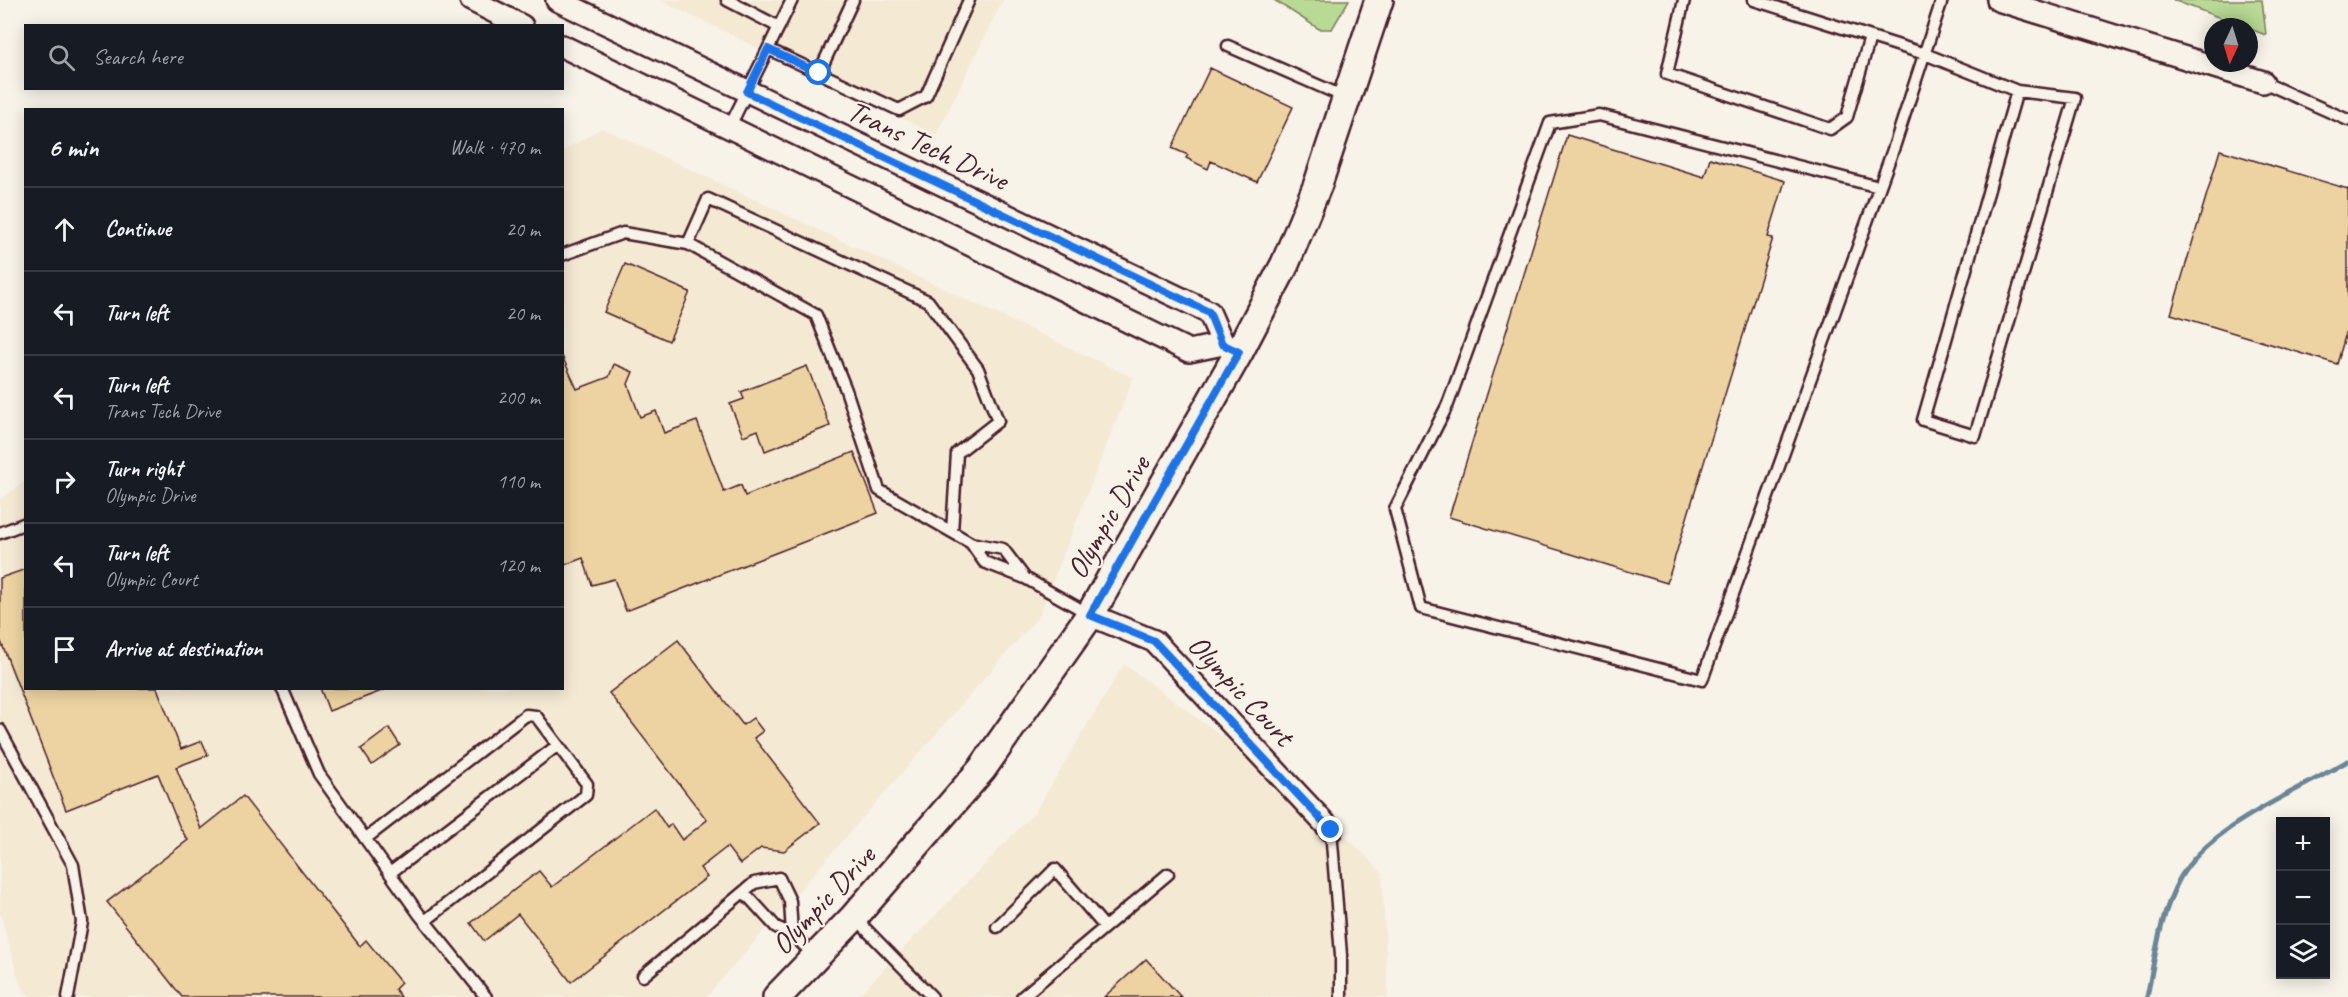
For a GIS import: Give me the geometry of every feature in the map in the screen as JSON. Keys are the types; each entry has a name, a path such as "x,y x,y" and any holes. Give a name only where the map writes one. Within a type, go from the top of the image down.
{"street":[{"path":"471,0 502,7 520,24"},
{"name":"Trans Tech Drive","path":"558,0 1209,312 1231,348"},
{"name":"Olympic Drive","path":"777,997 854,917 982,769 1090,615 1231,348 1285,264 1318,184 1379,0"},
{"path":"1998,0 2263,82"},
{"path":"564,47 1189,351 1231,348"},
{"name":"Olympic Court","path":"1090,615 1154,641 1331,830"}],"lane":[{"path":"727,0 779,27"},
{"path":"729,128 792,0"},
{"path":"819,73 853,0"},
{"path":"768,49 899,110 926,96 969,0"},
{"path":"1684,0 1667,74 1830,129 1847,117 1870,37"},
{"path":"1754,0 1925,54 2017,91 2075,98 1975,436 1923,420 2017,91"},
{"path":"1879,187 1599,115 1550,123 1448,404 1395,509 1421,608 1702,680 1879,187 1942,0"},
{"path":"1228,46 1347,99"},
{"path":"2263,82 2348,120"},
{"path":"688,244 708,199 928,302 978,369 998,421 957,453 952,532"},
{"path":"564,254 623,233 688,244 816,315 846,390 879,489 971,543 1003,549 1025,578"},
{"path":"0,533 24,524"},
{"path":"971,543 984,562 1025,578 1090,615"},
{"path":"283,690 319,774 425,921 486,997"},
{"path":"365,839 526,715 536,716 587,784 586,795 425,921"},
{"path":"0,730 73,865 82,922 68,997"},
{"path":"390,873 558,745"},
{"path":"1331,830 1341,955 1341,997"},
{"path":"997,927 1056,868 1105,927"},
{"path":"1022,997 1168,874"},
{"path":"643,976 754,883 779,878 790,901 792,934"},
{"path":"744,892 776,927 792,934 816,957"},
{"path":"854,917 932,997"}],"shaded area":[{"path":"660,0 1003,0 936,135"},
{"path":"602,128 1133,378 1039,616 706,997 30,997 20,984 0,912 0,500 24,482 24,690 564,690 564,150"},
{"path":"1124,664 1318,807 1382,873 1388,997 857,997 1035,812"}],"green space":[{"path":"1274,0 1349,0 1332,29 1319,29"},
{"path":"2173,0 2262,0 2266,35 2258,32 2258,18 2221,18"}],"building":[{"path":"1210,68 1293,107 1257,182 1211,161 1208,169 1186,158 1188,155 1172,148"},
{"path":"1567,135 1704,177 1710,158 1785,181 1768,237 1773,238 1667,583 1449,517"},
{"path":"2220,150 2348,189 2348,326 2337,364 2171,314"},
{"path":"625,264 690,292 669,341 604,312"},
{"path":"564,360 577,389 609,377 614,364 633,372 628,384 640,417 656,411 664,433 697,421 724,492 741,485 745,496 854,452 878,513 626,611 614,579 592,585 583,558 564,565"},
{"path":"807,366 830,426 765,451 758,430 743,436 730,404 744,399 741,392"},
{"path":"24,570 24,690 158,690 181,749 202,741 208,755 176,767 201,829 243,796 360,946 366,940 401,983 395,989 401,997 182,997 107,902 188,840 180,828 158,774 66,810 0,639 0,578"},
{"path":"678,640 743,725 753,718 763,731 754,738 820,823 784,851 761,848 740,864 727,847 700,868 707,877 571,982 518,914 484,941 471,923 539,871 552,887 654,808 667,828 671,824 682,840 707,820 609,693"},
{"path":"321,690 384,690 329,711"},
{"path":"389,728 400,745 372,765 361,749"},
{"path":"1146,959 1181,997 1104,997"}],"waterway":[{"path":"2147,997 2159,936 2168,906 2180,878 2191,862 2221,834 2239,822 2348,761"}],"route":[{"path":"819,73 768,49 747,92 1209,312 1222,344 1239,352 1090,615 1154,641 1331,830"}]}
